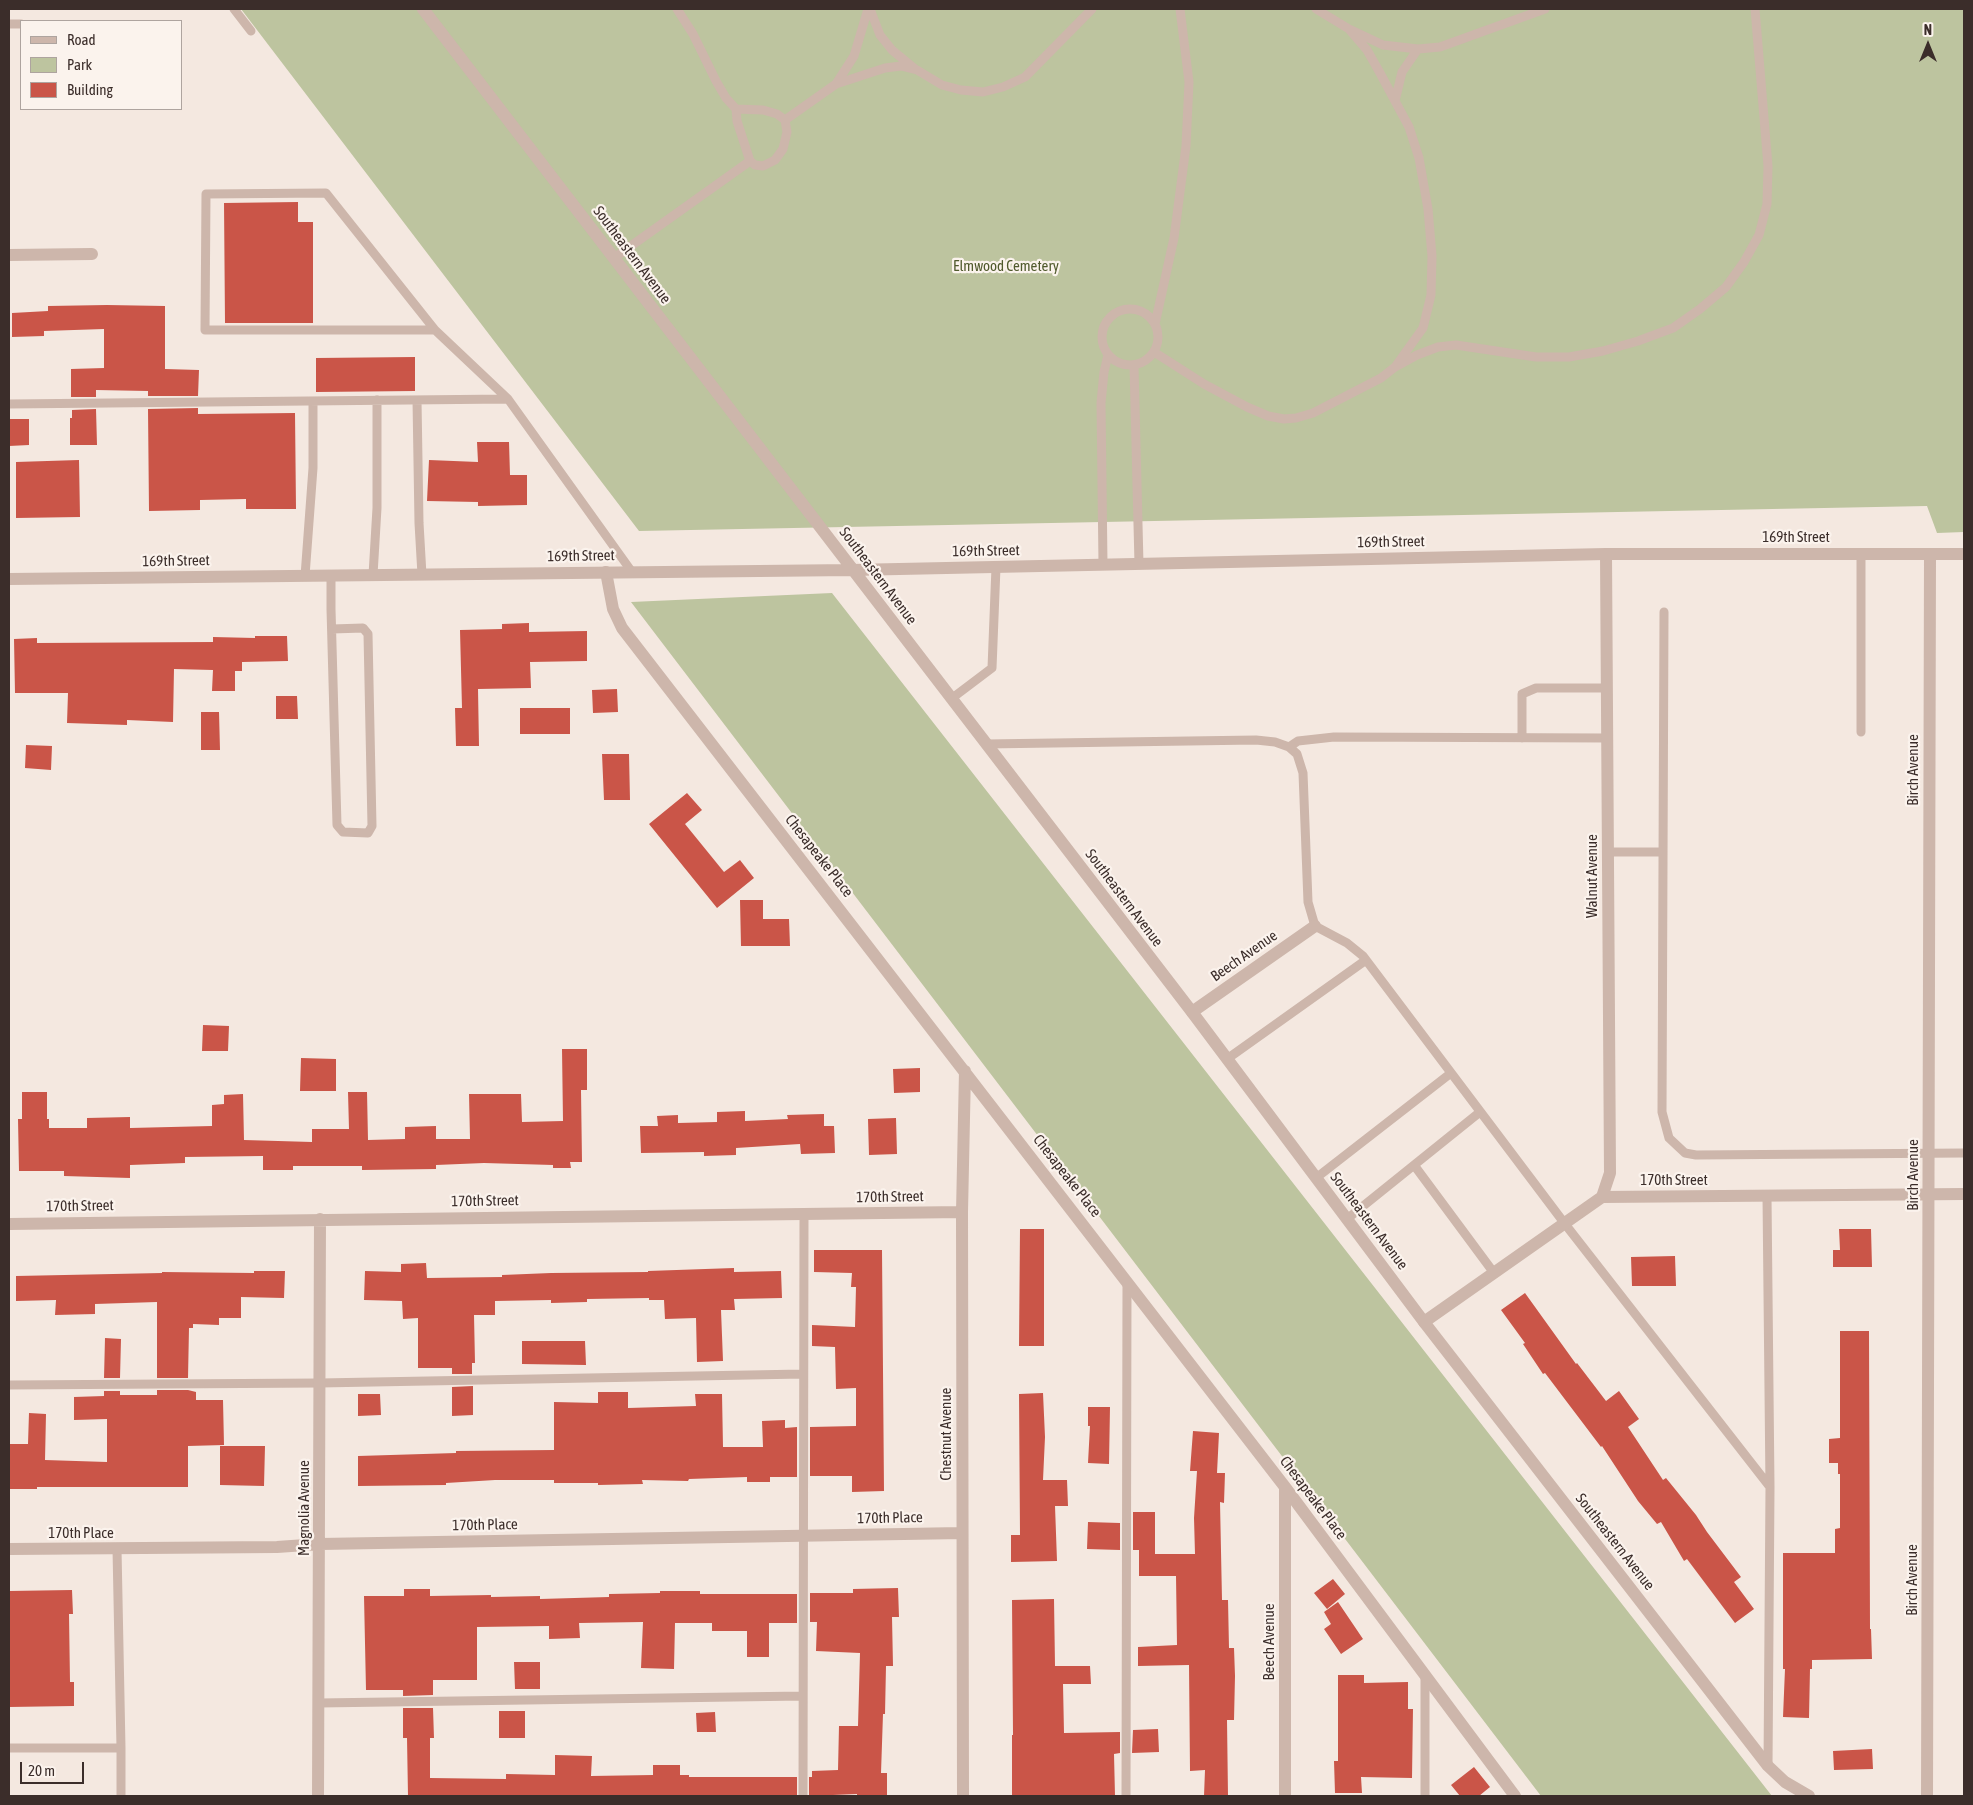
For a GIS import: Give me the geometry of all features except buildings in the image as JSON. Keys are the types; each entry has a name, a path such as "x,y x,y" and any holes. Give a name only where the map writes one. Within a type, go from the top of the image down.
{"street":[{"name":"Southeastern Avenue","path":"423,9 1192,1012 1424,1322 1768,1766 1785,1782 1806,1795"},
{"path":"9,255 92,254"},
{"name":"169th Street","path":"9,579 852,570 1606,554 1964,554"},
{"name":"Walnut Avenue","path":"1602,1197 1610,1173 1606,554"},
{"name":"Birch Avenue","path":"1927,1796 1930,554"},
{"name":"Chesapeake Place","path":"606,572 613,609 622,628 1285,1487 1514,1796"},
{"name":"Beech Avenue","path":"1192,1012 1315,926"},
{"name":"Chestnut Avenue","path":"963,1796 962,1212 965,1071"},
{"name":"170th Street","path":"1602,1197 1964,1194"},
{"path":"1424,1322 1602,1197"},
{"name":"170th Street","path":"9,1224 962,1212"},
{"name":"Magnolia Avenue","path":"318,1796 320,1219"},
{"name":"Beech Avenue","path":"1285,1487 1285,1796"},
{"name":"170th Place","path":"9,1549 277,1547 320,1544 962,1533"}],"lane":[{"path":"234,9 251,31"},
{"path":"677,9 693,34 721,90 736,110 737,121 750,161 755,165 763,166 775,160 783,149 787,132 785,120 777,114 763,110 736,110"},
{"path":"869,9 880,35 892,50 917,70 942,84 961,90 983,92 1003,87 1025,77 1092,9"},
{"path":"836,84 854,56 869,9"},
{"path":"1316,9 1349,29 1382,45 1418,49 1440,47 1545,9"},
{"path":"1154,352 1204,384 1247,407 1268,416 1284,419 1313,413 1382,378 1417,355 1438,347 1456,345 1536,357 1569,357 1638,342 1674,328 1700,310 1726,287 1744,262 1759,235 1767,204 1768,166 1755,9"},
{"path":"1156,324 1150,317 1132,309 1114,314 1107,320 1103,329 1103,348 1116,362 1124,365 1134,365 1142,363 1154,352 1158,343 1156,324 1174,238 1186,146 1189,82 1178,11"},
{"path":"1349,29 1367,50 1409,127 1419,158 1428,210 1432,256 1431,295 1423,328 1395,368"},
{"path":"1395,101 1402,72 1418,49"},
{"path":"785,120 836,84 885,68 901,66 917,70"},
{"path":"614,258 750,161"},
{"path":"435,330 205,330 206,194 326,193 435,330 508,399 632,572"},
{"path":"1103,564 1101,403 1104,372 1108,355"},
{"path":"1134,365 1139,564"},
{"path":"9,404 508,399"},
{"path":"373,575 377,508 377,400"},
{"path":"417,400 422,574"},
{"path":"305,576 313,468 313,401"},
{"path":"1861,554 1861,732"},
{"path":"951,699 992,668 996,567"},
{"path":"330,576 337,825 343,832 368,832 372,826 368,634 363,628 332,629"},
{"path":"1664,612 1662,1112 1669,1138 1685,1153 1696,1155 1964,1154"},
{"path":"1522,738 1522,694 1536,688 1607,688"},
{"path":"1289,747 1298,741 1334,737 1608,738"},
{"path":"986,744 1256,740 1275,742 1289,747 1297,754 1303,773 1308,902 1315,926 1347,943 1366,960 1565,1224 1770,1487"},
{"path":"1608,852 1663,852"},
{"path":"1227,1059 1366,960"},
{"path":"1316,1178 1451,1073"},
{"path":"1347,1219 1480,1112"},
{"path":"1414,1165 1494,1273"},
{"path":"1767,1196 1770,1487 1768,1766"},
{"path":"803,1796 804,1214"},
{"path":"1126,1796 1127,1282"},
{"path":"9,1385 320,1383 803,1374"},
{"path":"116,1549 121,1796"},
{"path":"1425,1675 1425,1796"},
{"path":"319,1703 803,1696"},
{"path":"9,1748 121,1748"}],"green space":[{"name":"Elmwood Cemetery","path":"241,9 1964,9 1964,532 1937,533 1927,506 639,531"},
{"path":"832,593 1772,1796 1541,1796 631,602"}]}
